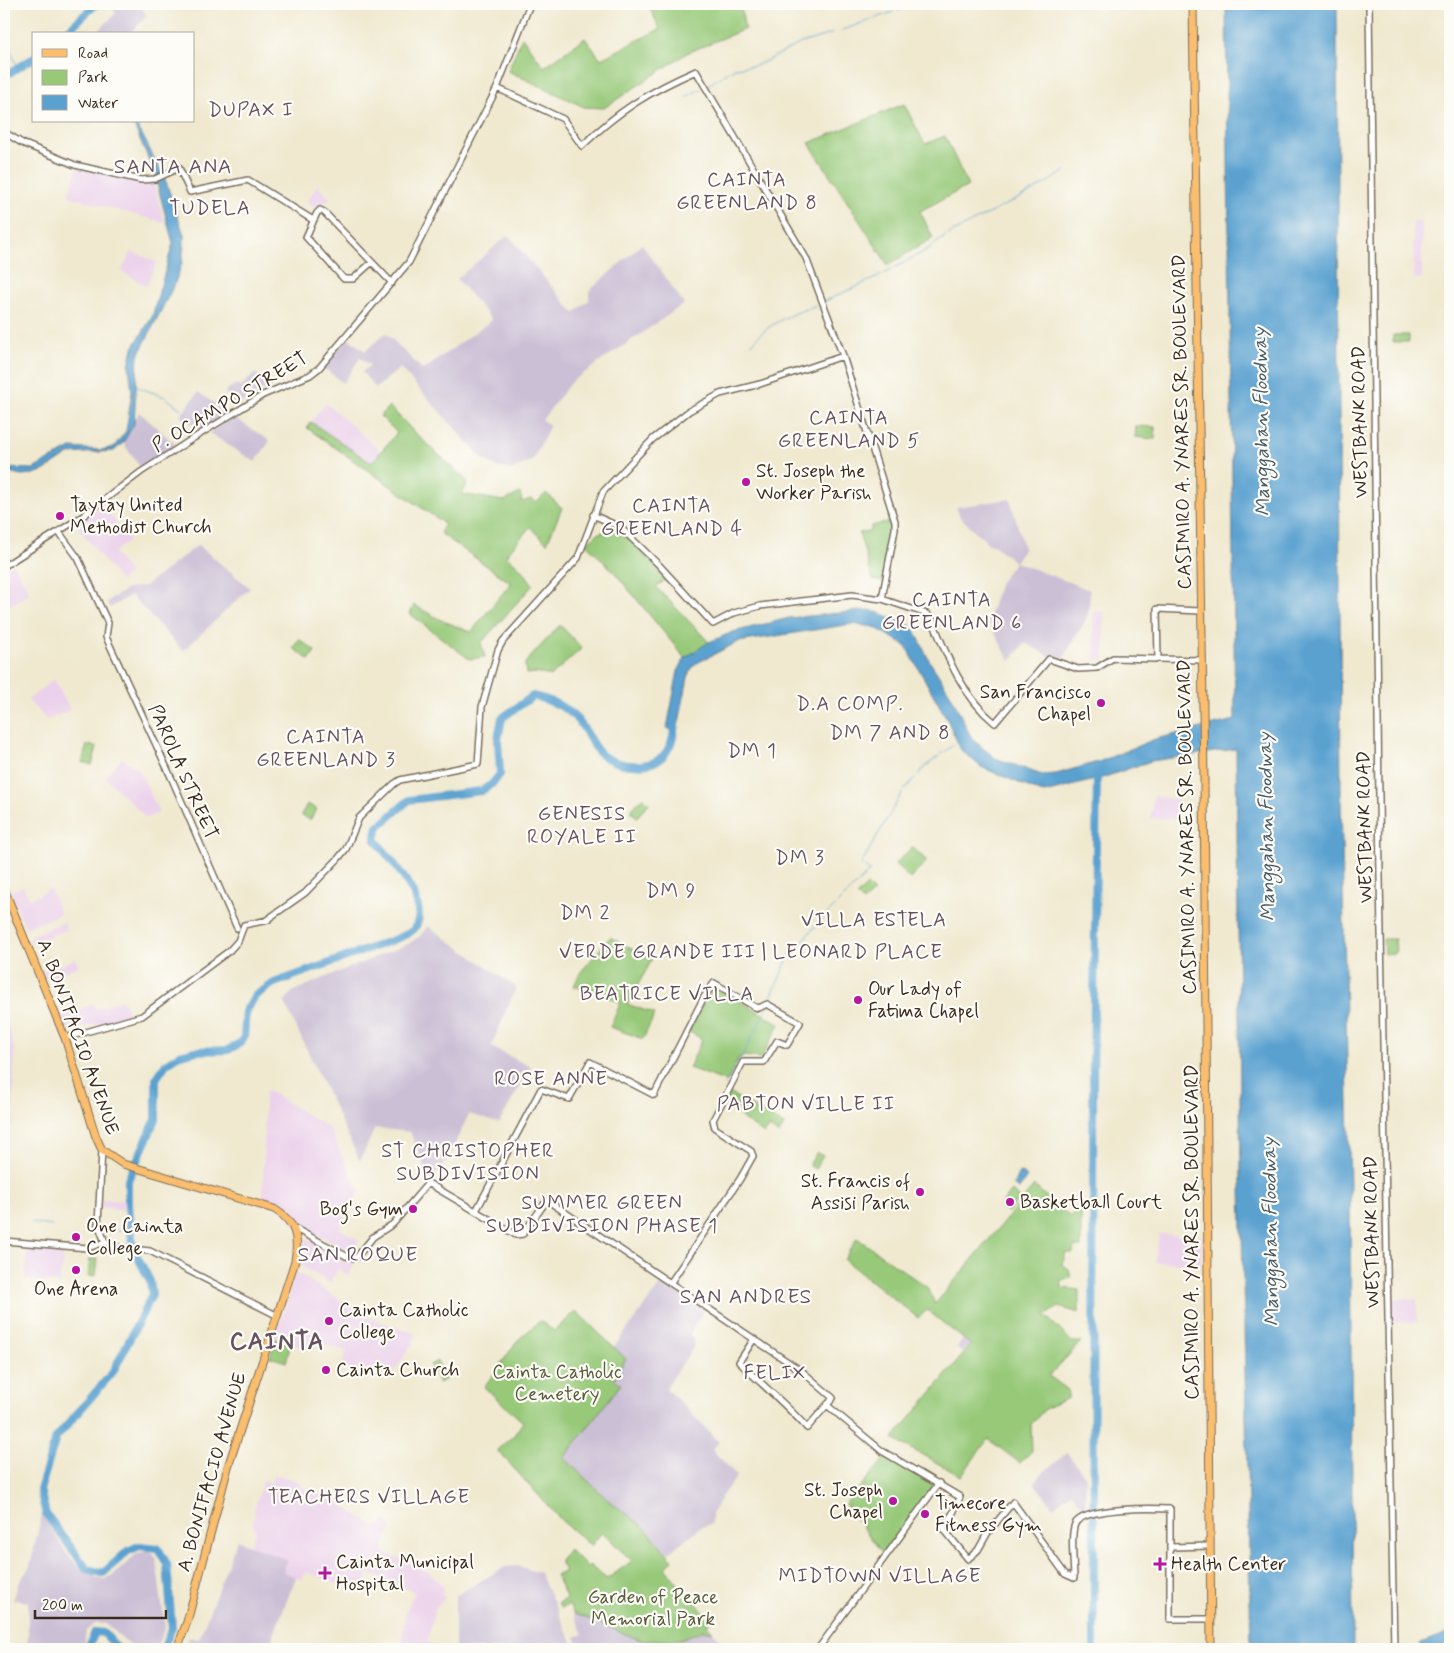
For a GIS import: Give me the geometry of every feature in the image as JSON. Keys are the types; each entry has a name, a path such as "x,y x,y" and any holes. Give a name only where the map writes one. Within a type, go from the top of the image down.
{"main road":[{"name":"CASIMIRO A. YNARES SR. BOULEVARD","path":"1193,4 1200,611 1204,764 1211,1649"},
{"name":"A. BONIFACIO AVENUE","path":"4,889 65,1038 96,1137 102,1150 115,1160 266,1206 284,1215 294,1228 298,1243 295,1261 228,1467 187,1622 178,1649"}],"street":[{"name":"P. OCAMPO STREET","path":"4,566 59,532 141,472 189,441 263,395 315,372 409,262 497,88 530,4"},
{"name":"WESTBANK ROAD","path":"1369,4 1380,876 1394,1649"},
{"path":"497,88 563,119 582,146 607,121 656,88 696,71 806,258 824,302 895,521 882,599"},
{"path":"4,132 22,143 75,165 141,180 155,179 179,168 190,192 248,180 313,220"},
{"path":"371,262 353,279 344,279 306,238 313,220 319,211 324,212 392,283"},
{"path":"65,1038 135,1019 148,1012 229,951 238,941 244,925 265,921 273,917 305,893 346,849 359,818 400,780 478,764 482,707 498,650 503,641 578,558 593,515 609,484 653,439 689,411 720,394 772,380 843,356"},
{"path":"593,515 620,527 659,565 710,623 734,613 775,604 852,595 882,599 931,617 951,666 977,705 995,723 1048,659 1074,668 1093,668 1113,658 1201,660"},
{"name":"PAROLA STREET","path":"59,532 78,558 108,627 106,637 171,778 236,928"},
{"path":"1158,658 1158,610 1200,611"},
{"path":"476,1211 541,1089 569,1099 590,1062 650,1094 658,1092 709,988 714,983 759,1008 767,1004 800,1023 786,1045 777,1041 764,1062 745,1061 741,1065 713,1120 715,1128 751,1151 752,1156 736,1185 671,1282"},
{"path":"102,1150 98,1224 105,1242 115,1247 150,1251 276,1315"},
{"path":"294,1228 346,1256 356,1258 359,1257 373,1237 393,1224 428,1183 511,1232 520,1235 523,1234 545,1203 551,1203 801,1370 833,1398 807,1428 787,1405 770,1393 739,1362 754,1339"},
{"path":"4,1241 88,1248 105,1242"},
{"path":"828,1406 876,1447 960,1497 954,1513 943,1528 968,1559 979,1549 987,1534 1013,1502 1066,1574 1074,1578 1074,1529 1078,1520 1086,1515 1113,1510 1169,1509 1171,1547 1170,1619 1211,1619"},
{"path":"818,1649 939,1483"},
{"path":"1171,1547 1210,1546"}],"shaded area":[{"path":"110,4 139,4 147,16 131,32 97,32 116,13"},
{"path":"77,168 143,182 153,182 165,223 68,196"},
{"path":"317,185 330,198 321,207 319,204 316,208 307,202"},
{"path":"1413,222 1422,222 1422,279 1414,279"},
{"path":"508,235 574,313 589,300 589,291 642,244 684,304 571,382 542,420 550,425 533,460 512,470 498,467 484,460 400,368 376,388 362,372 370,365 360,358 343,383 324,368 348,338 365,351 386,333 423,370 492,320 457,279"},
{"path":"132,252 157,262 146,286 121,271"},
{"path":"255,373 272,385 233,408 225,391 235,384 241,387"},
{"path":"198,392 228,413 201,430 180,416"},
{"path":"326,403 381,451 371,463 311,422"},
{"path":"139,412 176,445 140,467 123,443"},
{"path":"233,417 270,441 255,462 209,433"},
{"path":"1010,499 1024,548 1015,562 995,546 989,544 960,517 956,507"},
{"path":"103,505 129,540 114,553 130,573 120,581 76,525"},
{"path":"198,545 250,588 183,651 131,595 110,608 106,602 127,589 145,586"},
{"path":"1015,562 1090,590 1089,610 1085,621 1061,662 1025,643 1010,661 988,621 1000,582"},
{"path":"13,564 30,593 4,609 4,569"},
{"path":"1104,611 1105,660 1094,660 1093,612"},
{"path":"54,679 70,710 47,720 28,700"},
{"path":"122,758 140,771 159,813 146,818 105,777"},
{"path":"1154,796 1178,800 1176,819 1150,818"},
{"path":"23,886 30,899 50,889 60,914 26,928 10,892"},
{"path":"64,922 66,930 31,943 29,936"},
{"path":"428,926 516,987 491,1047 531,1067 499,1123 469,1114 447,1160 434,1177 428,1174 410,1132 375,1128 360,1161 284,1002 292,992 408,944 420,936"},
{"path":"76,959 79,966 45,980 42,972"},
{"path":"123,1000 130,1015 112,1021 68,1030 61,1017 93,1004 96,1009"},
{"path":"4,1019 11,1034 14,1051 13,1126 4,1126"},
{"path":"265,1091 268,1091 329,1128 359,1192 339,1228 359,1241 351,1254 331,1241 297,1226 286,1215 287,1212 263,1197"},
{"path":"101,1199 124,1201 123,1210 100,1207"},
{"path":"1159,1234 1202,1236 1201,1264 1155,1262"},
{"path":"306,1238 343,1259 355,1262 349,1275 338,1270 339,1266 330,1283 301,1266 303,1243"},
{"path":"27,1244 65,1249 59,1284 25,1279"},
{"name":"Cainta Catholic College","path":"296,1272 368,1317 416,1334 413,1343 390,1377 373,1372 371,1376 342,1367 346,1351 323,1344 322,1348 315,1346 314,1350 275,1339"},
{"path":"664,1280 705,1308 689,1335 694,1338 693,1348 666,1388 719,1442 712,1450 737,1476 721,1497 712,1514 712,1523 700,1528 668,1553 644,1527 608,1500 564,1458 621,1384 614,1379 626,1359 614,1347"},
{"path":"1390,1299 1417,1299 1417,1322 1390,1322"},
{"path":"963,1339 971,1345 964,1354 956,1348"},
{"path":"1067,1453 1086,1477 1085,1509 1071,1492 1053,1507 1034,1483 1039,1476"},
{"path":"275,1474 302,1483 301,1487 336,1501 376,1527 386,1520 392,1527 382,1551 429,1572 444,1587 441,1595 445,1597 435,1609 427,1642 435,1645 434,1649 424,1649 402,1642 406,1610 415,1592 369,1573 361,1593 306,1572 302,1580 283,1572 287,1561 250,1546 256,1529 253,1527 255,1508 263,1480 271,1483"},
{"path":"42,1514 66,1553 79,1567 98,1578 105,1579 116,1573 138,1553 148,1551 153,1553 156,1558 165,1628 157,1645 134,1648 106,1624 97,1623 86,1630 84,1649 25,1649 28,1638 28,1602 13,1600 18,1585 30,1566"},
{"path":"237,1540 287,1560 283,1572 296,1577 268,1649 186,1649 190,1642 185,1637 199,1639"},
{"path":"517,1566 540,1573 575,1649 455,1649 455,1596 505,1567"},
{"path":"573,1613 643,1641 680,1639 704,1630 713,1632 729,1649 580,1649 575,1637 583,1634"}],"green space":[{"path":"648,4 740,4 745,29 687,53 604,108 584,107 508,71 522,37 544,67 585,38 601,59 660,29"},
{"path":"904,104 925,144 945,136 968,186 920,211 933,238 888,265 809,143"},
{"path":"1393,335 1409,335 1409,342 1393,342"},
{"path":"389,406 468,482 462,494 504,501 520,493 522,502 531,499 537,502 546,493 562,508 547,543 530,527 506,555 524,572 533,585 481,643 485,657 469,659 410,614 414,605 441,620 471,632 511,583 440,533 445,524 307,428 311,422 371,463 397,433 380,416"},
{"path":"1136,426 1155,427 1155,439 1135,437"},
{"path":"892,521 893,533 883,582 873,580 859,533 871,530 871,526"},
{"path":"616,526 668,578 656,587 709,642 685,658 615,573 586,544 597,534"},
{"path":"560,625 582,648 551,676 536,673 526,674 525,663"},
{"path":"299,639 315,651 309,660 293,648"},
{"path":"87,745 97,747 92,765 82,762"},
{"path":"643,797 649,803 637,817 630,811"},
{"path":"307,804 317,809 310,820 301,815"},
{"path":"912,847 927,861 910,879 895,864"},
{"path":"867,885 874,892 863,902 857,895"},
{"path":"610,937 652,960 627,1004 655,1014 643,1039 610,1027 621,1002 574,986 580,973"},
{"path":"1383,939 1395,939 1396,953 1384,954"},
{"path":"713,986 780,1024 761,1058 744,1056 739,1058 727,1082 689,1068 702,1039 688,1031"},
{"path":"728,1092 784,1125 779,1134 769,1128 764,1134 743,1119 736,1111 722,1103"},
{"path":"817,1152 823,1156 815,1169 809,1165"},
{"path":"1034,1186 1070,1217 1081,1205 1081,1247 1074,1247 1073,1253 1066,1253 1062,1264 1069,1269 1071,1278 1061,1280 1062,1288 1079,1290 1079,1313 1059,1307 1045,1315 1072,1342 1081,1342 1049,1376 1068,1390 1068,1398 1046,1408 1031,1424 1032,1451 1020,1463 988,1439 961,1476 893,1439 971,1345 927,1310 918,1318 844,1260 857,1238 928,1288 935,1304"},
{"name":"Basketball Court","path":"1012,1191 1020,1198 1008,1212 1000,1206"},
{"path":"90,1259 98,1259 96,1276 88,1276"},
{"name":"Cainta Catholic Cemetery","path":"576,1311 626,1359 614,1379 621,1384 564,1458 608,1500 644,1527 673,1560 665,1568 693,1602 695,1601 710,1622 707,1625 713,1632 704,1630 680,1639 643,1641 573,1613 569,1605 561,1608 558,1603 567,1599 556,1576 565,1571 560,1561 569,1549 587,1567 589,1565 607,1579 632,1561 602,1532 591,1546 562,1521 497,1450 514,1435 523,1422 484,1387 518,1340 540,1321 554,1331"},
{"path":"275,1339 291,1343 286,1362 270,1357"},
{"path":"437,1361 446,1379 439,1383 430,1365"},
{"path":"886,1457 934,1485 883,1554 845,1504"}],"water":[{"name":"Manggahan Floodway","path":"1226,4 1337,4 1341,801 1350,1186 1353,1649 1251,1649 1241,1187 1236,749 1151,761 1102,778 1045,793 1040,792 981,767 961,750 947,719 905,645 874,627 852,624 738,642 695,664 689,673 677,732 667,728 678,671 685,658 709,642 733,632 789,618 870,610 899,620 914,628 930,662 950,693 972,739 995,758 1042,775 1056,774 1101,761 1155,739 1235,720"},
{"path":"132,122 136,122 165,179 184,235 182,263 175,283 138,356 134,424 123,443 114,451 69,454 45,470 34,474 21,475 4,471 4,468 33,469 71,448 101,450 114,447 126,431 132,392 129,365 133,348 152,317 173,243 153,169"},
{"path":"1021,1173 1027,1177 1019,1189 1013,1185 1018,1174"},
{"path":"1450,1633 1450,1643 1433,1649 1419,1649 1420,1644"}],"waterway":[{"path":"66,32 96,4"},
{"path":"898,11 913,4"},
{"path":"840,31 893,12"},
{"path":"708,85 735,68 758,65 801,43 834,33"},
{"path":"4,42 7,44 18,67"},
{"path":"4,76 32,59"},
{"path":"686,97 701,89"},
{"path":"825,301 882,275 928,249 947,235 1031,192 1066,171"},
{"path":"752,344 766,329 793,314 821,303"},
{"path":"135,386 165,397 181,409"},
{"path":"163,1649 172,1628 167,1564 158,1548 139,1546 128,1551 103,1573 87,1569 46,1514 40,1490 56,1438 113,1372 152,1295 150,1281 136,1254 130,1230 128,1180 156,1119 156,1079 166,1064 180,1055 196,1051 228,1050 240,1043 244,1037 246,1010 256,995 274,983 396,939 413,930 418,920 418,908 414,896 408,883 375,839 378,827 409,800 481,791 492,784 500,774 498,739 502,718 533,696 550,701 571,713 603,756 618,763 628,765 646,764 662,757 671,744 675,721"},
{"path":"904,790 926,766 957,742"},
{"path":"1094,1649 1093,1082 1097,772"},
{"path":"769,1002 788,958 817,924 870,871 861,864 902,793"},
{"path":"755,1032 768,1006"},
{"path":"723,1089 753,1035"},
{"path":"32,1223 52,1226"},
{"path":"102,1229 130,1230"},
{"path":"88,1649 95,1632 104,1633 118,1649"}],"place":[{"name":"St. Joseph the Worker Parish","path":"746,482"},
{"name":"Taytay United Methodist Church","path":"60,516"},
{"name":"San Francisco Chapel","path":"1101,703"},
{"name":"Our Lady of Fatima Chapel","path":"858,1000"},
{"name":"St. Francis of Assisi Parish","path":"920,1192"},
{"name":"Basketball Court","path":"1010,1202"},
{"name":"Bog's Gym","path":"413,1209"},
{"name":"One Cainta College","path":"76,1237"},
{"name":"One Arena","path":"76,1270"},
{"name":"Cainta Catholic College","path":"329,1321"},
{"name":"Cainta Church","path":"326,1370"},
{"name":"St. Joseph Chapel","path":"893,1501"},
{"name":"Timecore Fitness Gym","path":"925,1514"},
{"name":"Health Center","path":"1160,1564"},
{"name":"Cainta Municipal Hospital","path":"325,1573"}],"district":[{"name":"DUPAX I","path":"251,110"},
{"name":"SANTA ANA","path":"173,167"},
{"name":"CAINTA GREENLAND 8","path":"747,192"},
{"name":"TUDELA","path":"210,208"},
{"name":"CAINTA GREENLAND 5","path":"849,430"},
{"name":"CAINTA GREENLAND 4","path":"672,518"},
{"name":"CAINTA GREENLAND 6","path":"952,612"},
{"name":"D.A COMP.","path":"850,704"},
{"name":"DM 7 AND 8","path":"890,733"},
{"name":"CAINTA GREENLAND 3","path":"326,748"},
{"name":"DM 1","path":"752,751"},
{"name":"GENESIS ROYALE II","path":"582,826"},
{"name":"DM 3","path":"800,858"},
{"name":"DM 9","path":"671,891"},
{"name":"DM 2","path":"585,913"},
{"name":"VILLA ESTELA","path":"874,920"},
{"name":"VERDE GRANDE III | LEONARD PLACE","path":"751,952"},
{"name":"BEATRICE VILLA","path":"667,994"},
{"name":"ROSE ANNE","path":"551,1079"},
{"name":"PABTON VILLE II","path":"806,1104"},
{"name":"ST CHRISTOPHER SUBDIVISION","path":"468,1162"},
{"name":"SUMMER GREEN SUBDIVISION PHASE 1","path":"602,1214"},
{"name":"SAN ROQUE","path":"358,1255"},
{"name":"SAN ANDRES","path":"746,1297"},
{"name":"CAINTA","path":"277,1342"},
{"name":"FELIX","path":"775,1373"},
{"name":"TEACHERS VILLAGE","path":"369,1497"},
{"name":"MIDTOWN VILLAGE","path":"880,1576"}],"park label":[{"name":"Garden of Peace Memorial Park","path":"653,1608"}]}
